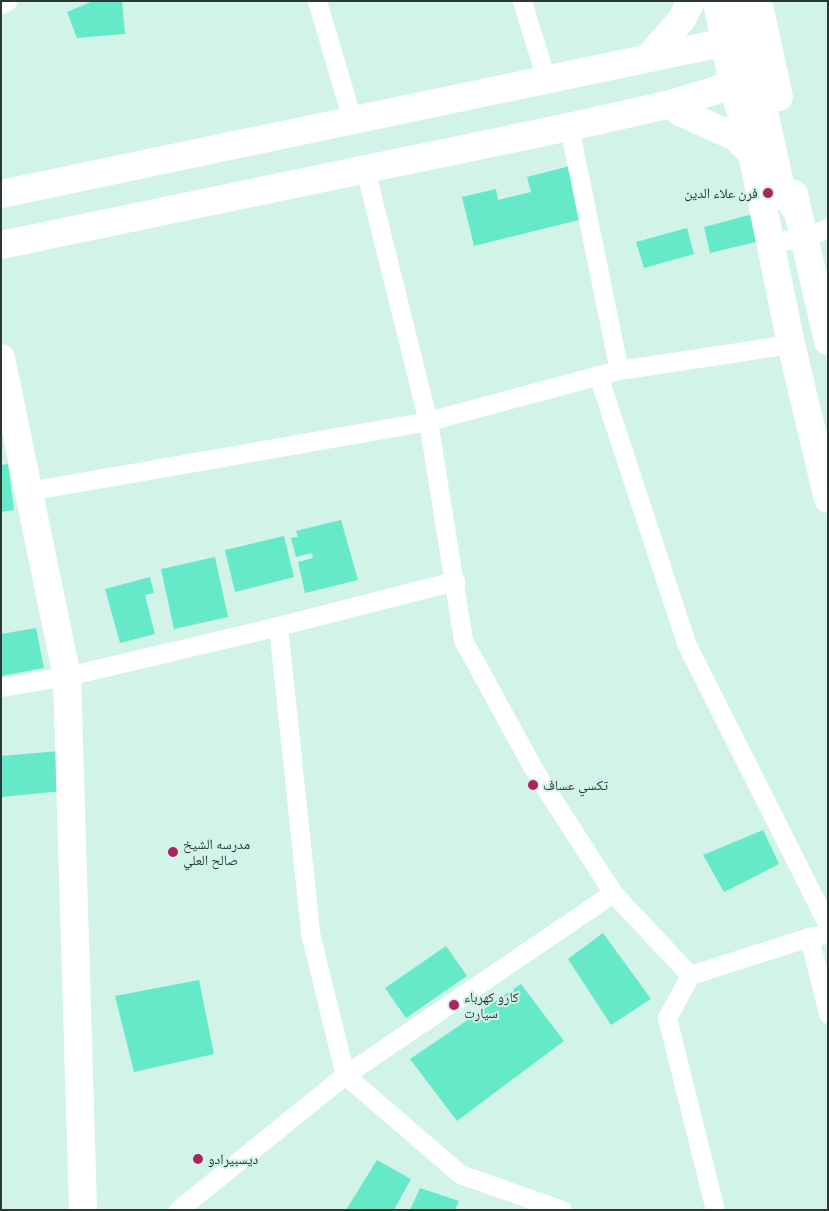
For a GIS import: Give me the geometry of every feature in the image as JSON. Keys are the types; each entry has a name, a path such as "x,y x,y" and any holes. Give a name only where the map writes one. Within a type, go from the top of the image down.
{"main road":[{"path":"648,58 682,19 691,1"},
{"path":"717,1 726,42 732,85 752,154 791,344 828,499"},
{"path":"744,1 749,58 773,142 781,188 815,233 828,342"},
{"path":"758,1 776,79 797,211"},
{"path":"1,194 726,42 749,58"},
{"path":"1,245 569,127 670,104 732,85 749,58"},
{"path":"670,104 680,112 736,138 752,154"},
{"path":"1,358 67,676 83,1210"}],"street":[{"path":"1,4 7,1"},
{"path":"317,1 352,119"},
{"path":"522,1 546,79"},
{"path":"569,127 620,370"},
{"path":"364,169 428,421 463,640 537,775 613,893 690,975"},
{"path":"771,242 815,233"},
{"path":"28,491 428,421 620,370 791,344"},
{"path":"598,375 686,643 828,925"},
{"path":"1,687 67,676 278,626 455,581"},
{"path":"278,626 310,934 345,1075 460,1174 562,1210"},
{"path":"178,1210 345,1075 613,893"},
{"path":"715,1210 667,1018 690,975 809,937 828,934"},
{"path":"809,937 828,1014"}],"building":[{"path":"93,1 122,1 125,34 77,38 67,12"},
{"path":"570,166 583,219 474,246 462,197 496,189 498,200 531,192 527,177"},
{"path":"753,214 760,241 710,253 704,227"},
{"path":"687,228 694,254 644,268 636,242"},
{"path":"8,464 14,510 1,512 1,465"},
{"path":"341,520 358,580 305,593 298,562 313,558 312,553 296,557 291,538 298,537 296,531"},
{"path":"284,536 294,577 235,592 225,550"},
{"path":"215,557 228,617 174,629 161,569"},
{"path":"150,577 154,593 145,595 155,634 120,643 105,589"},
{"path":"36,628 44,668 1,676 1,634"},
{"path":"60,751 63,791 1,797 1,756"},
{"path":"763,830 779,864 724,892 703,855"},
{"path":"603,933 651,999 611,1025 568,959"},
{"path":"446,946 467,976 406,1018 385,988"},
{"path":"199,980 214,1054 134,1072 115,996"},
{"path":"521,984 564,1041 457,1121 410,1059"},
{"path":"377,1160 411,1179 394,1210 346,1210"},
{"path":"420,1188 459,1201 455,1210 410,1210"}],"place":[{"name":"فرن علاء الدين","path":"768,193"},
{"name":"تكسي عساف","path":"533,785"},
{"name":"مدرسه الشيخ صالح العلي","path":"173,852"},
{"name":"كارو كهرباء سيارت","path":"454,1005"},
{"name":"ديسبيرادو","path":"198,1159"}]}
